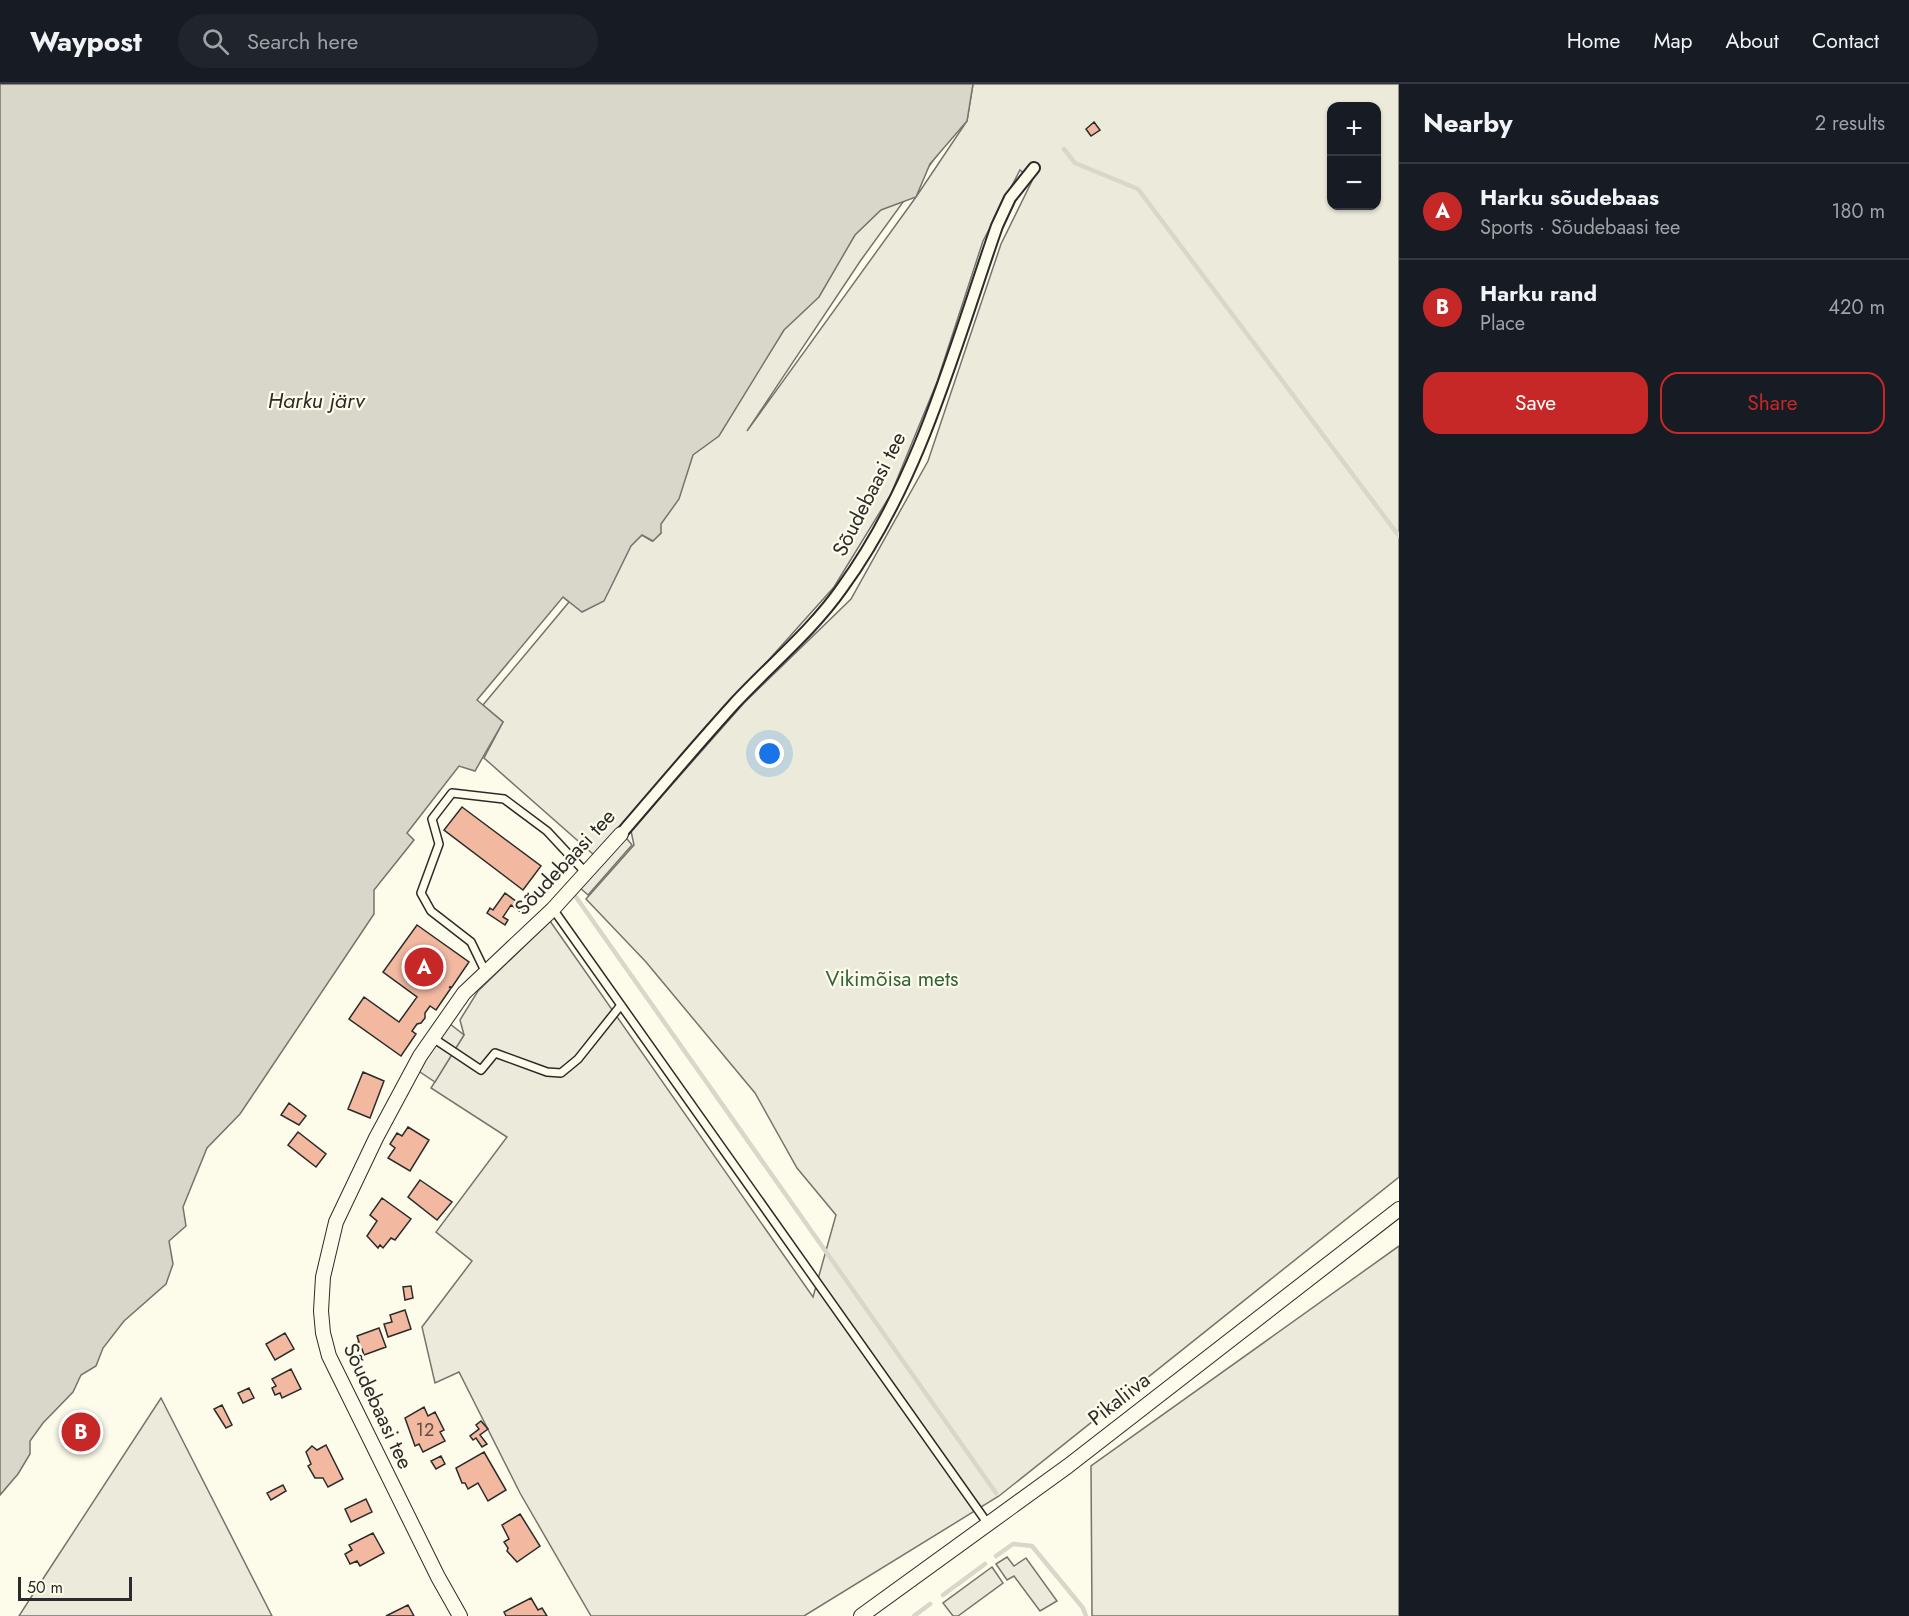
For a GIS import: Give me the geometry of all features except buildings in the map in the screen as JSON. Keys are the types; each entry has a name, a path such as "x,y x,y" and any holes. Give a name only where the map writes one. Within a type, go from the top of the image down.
{"street":[{"name":"Sõudebaasi tee","path":"460,1616 329,1356 323,1333 321,1311 323,1277 336,1222 420,1056 464,993 587,874 735,704 842,589 896,497 920,445 997,226 1010,198 1034,168"},
{"name":"Pikaliiva","path":"861,1616 1075,1460 1399,1209"}],"lane":[{"path":"486,973 471,942 431,911 421,893 439,844 432,819 452,794 504,799 547,831 587,874"},
{"path":"553,909 988,1524"},
{"path":"433,1038 481,1070 495,1053 547,1072 561,1073 578,1059 621,1005"}],"green space":[{"name":"Vikimõisa mets","path":"973,84 1399,84 1399,1177 999,1496 804,1616 591,1616 520,1493 459,1372 435,1383 422,1327 472,1261 436,1232 507,1137 431,1088 464,1035 460,1020 478,991 550,921 813,1297 836,1215 797,1168 755,1093 646,962 586,899 634,845 631,831 744,703 851,599 928,461 1001,244 1032,181 1020,170 983,241 937,382 891,494 834,587 594,855 484,758 503,722 483,705 569,602 563,597 642,535 652,541 661,533 620,466 961,122 861,260 747,431 916,197 967,121"},
{"path":"1399,1246 1399,1616 1092,1616 1091,1466"},
{"path":"161,1398 272,1616 19,1616 37,1588"}],"shaded area":[{"path":"624,835 632,845 588,895 579,887"},
{"path":"445,1020 464,1035 435,1082 414,1068"},
{"path":"1007,1557 1014,1566 1026,1558 1057,1601 1040,1611 1014,1576 1007,1580 996,1564"},
{"path":"992,1567 1003,1583 958,1616 953,1616 943,1603"}],"water":[{"name":"Harku järv","path":"0,84 973,84 967,121 930,164 916,197 881,210 855,235 819,297 784,330 719,436 693,455 679,499 661,524 661,533 653,541 642,535 631,546 604,601 582,612 563,597 477,700 503,722 475,771 459,766 407,833 414,840 374,890 374,914 240,1114 207,1148 183,1207 186,1226 169,1241 173,1264 166,1284 124,1321 103,1348 96,1366 81,1375 73,1392 43,1423 30,1441 30,1454 18,1474 0,1495"}],"waterway":[{"path":"1064,149 1075,163 1138,189 1399,536"},
{"path":"576,897 996,1493"},
{"path":"996,1556 1013,1544 1032,1546 1083,1608 1086,1616"},
{"path":"943,1595 985,1564"},
{"path":"914,1616 930,1604"}],"place":[{"name":"Harku sõudebaas","path":"424,967"},
{"name":"Harku rand","path":"81,1432"}]}
